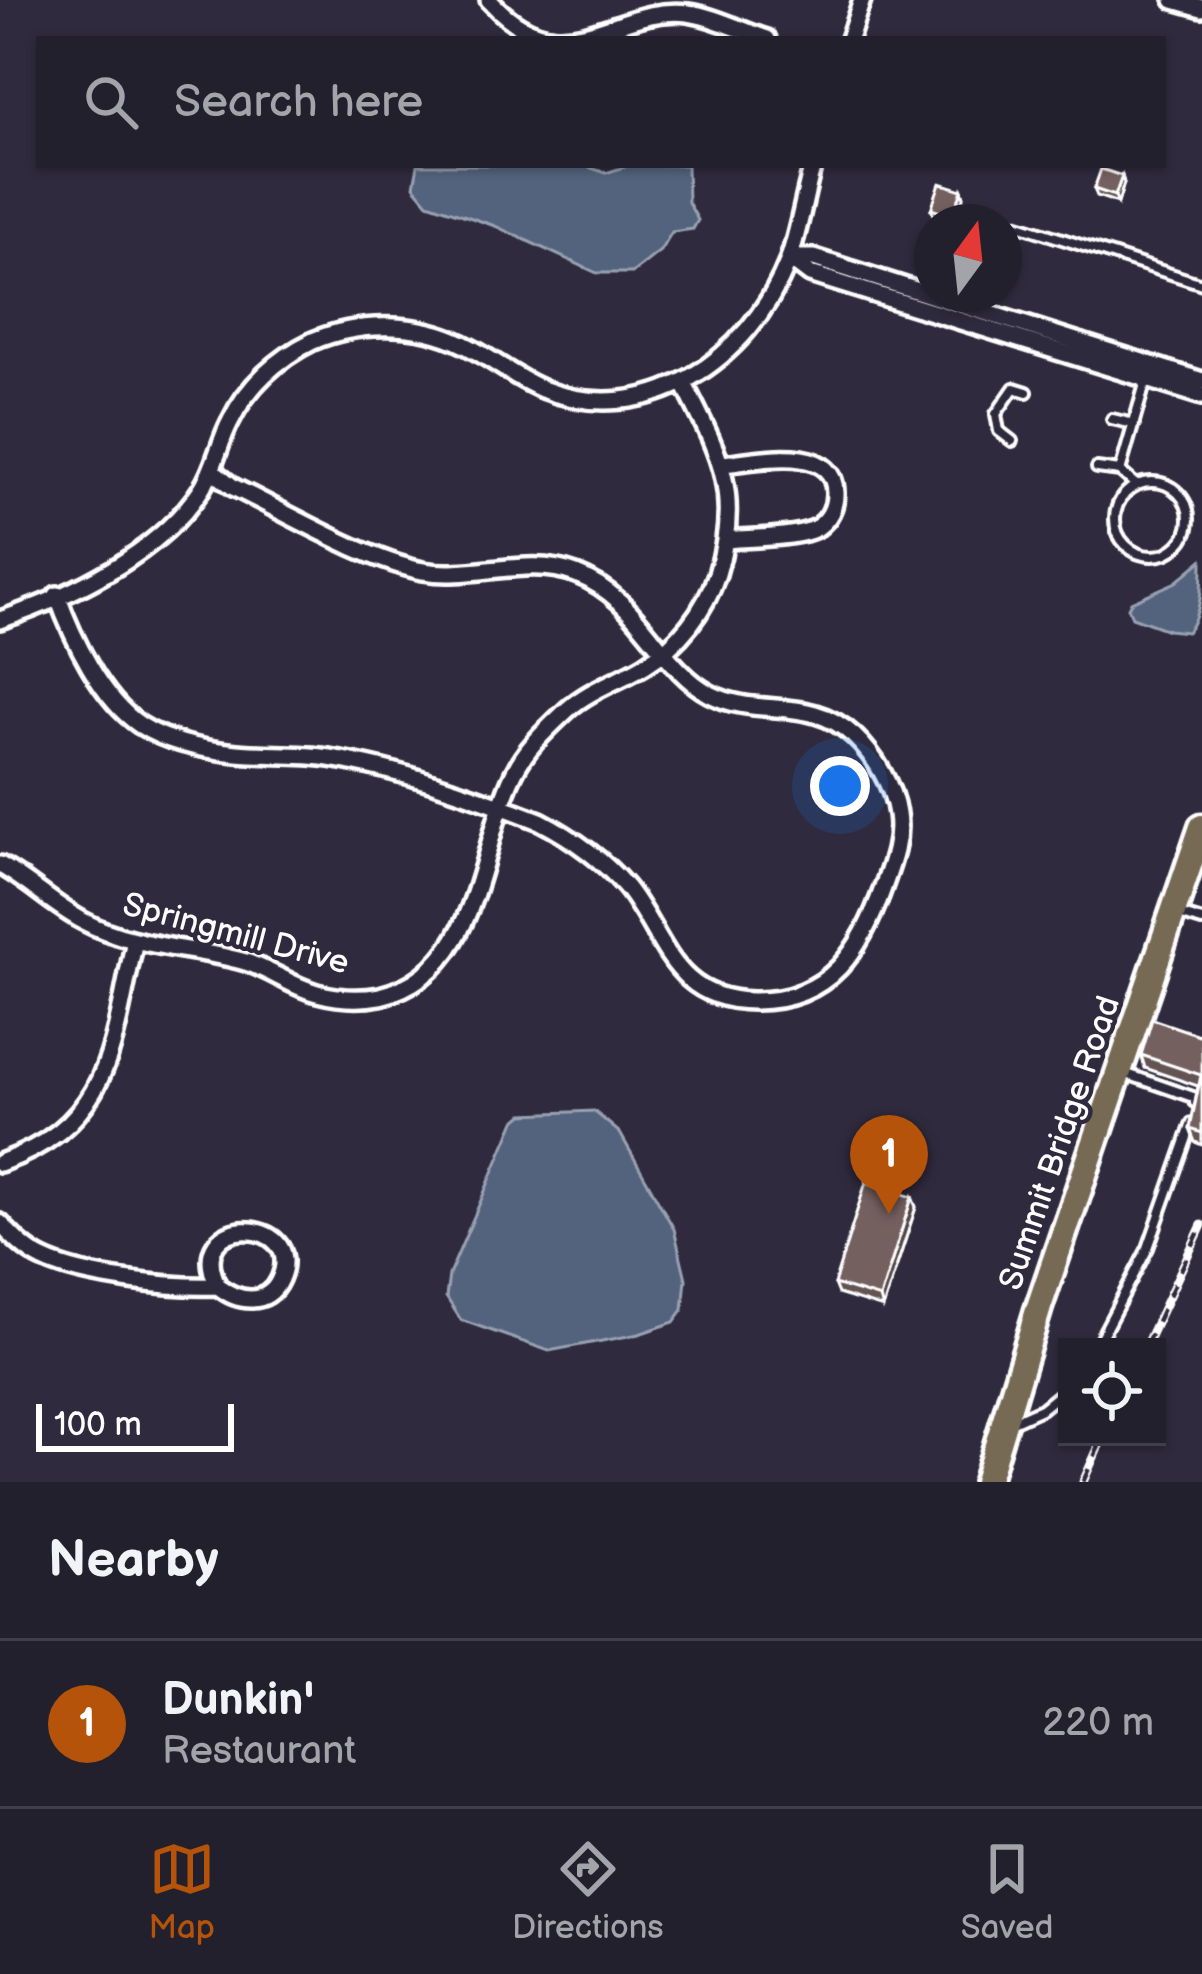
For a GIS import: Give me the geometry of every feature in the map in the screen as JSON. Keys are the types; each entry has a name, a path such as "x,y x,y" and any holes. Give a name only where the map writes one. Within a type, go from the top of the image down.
{"main road":[{"name":"Summit Bridge Road","path":"986,1482 1202,827"}],"street":[{"path":"489,0 503,15 532,31 555,36"},
{"path":"850,36 862,0"},
{"path":"1174,0 1202,8"},
{"path":"587,36 687,6 760,36"},
{"path":"0,620 136,556 156,541 212,470 230,421 262,376 316,340 343,332 397,327 430,332 460,342 536,386 590,400 650,396 684,384 745,335 773,292 789,259 812,168"},
{"path":"789,259 814,258 1149,371 1202,396"},
{"path":"1149,371 1202,381"},
{"name":"Springmill Drive","path":"0,865 84,921 135,940 247,962 314,992 346,998 377,997 403,988 442,957 468,915 524,755 579,699 646,665 665,650 686,631 705,603 725,540 723,464 684,384"},
{"path":"723,464 808,460 826,471 835,489 831,512 815,529 725,540"},
{"path":"57,595 71,637 138,724 205,748 288,753 372,766 503,807 566,834 626,887 668,959 717,995 752,1001 783,997 819,985 848,961 867,930 896,851 898,816 888,784 854,736 829,717 792,706 739,703 708,693 615,596 574,572 538,567 447,573 403,565 233,487 212,470"},
{"path":"0,1163 51,1139 77,1118 98,1090 135,940"},
{"path":"0,1223 42,1259 73,1269 184,1288 218,1286 244,1300 258,1299 274,1289 283,1271 283,1258 274,1240 258,1230 243,1229 226,1236 211,1262 218,1286"}],"lane":[{"path":"1022,226 1202,284"},
{"path":"1120,471 1149,371"},
{"path":"1012,441 998,431 996,414 1014,388 1027,392"},
{"path":"1112,419 1134,424"},
{"path":"1097,468 1120,471 1136,485 1162,483 1185,501 1189,526 1177,547 1165,554 1148,556 1120,541 1116,507 1136,485"},
{"path":"1175,913 1202,921"},
{"path":"1101,1338 1148,1248 1192,1123 1196,1098 1119,1072"},
{"path":"1003,1426 1041,1409 1058,1395"}],"water":[{"path":"417,168 591,168 606,173 621,168 687,168 688,202 698,220 693,229 672,232 660,251 632,273 597,273 495,226 428,203 414,186"},
{"path":"1202,560 1198,608 1187,632 1132,617 1131,602 1176,582"},
{"path":"594,1111 620,1133 674,1229 686,1279 683,1310 674,1322 639,1334 549,1351 461,1320 446,1297 449,1275 515,1121 523,1114"}],"building":[{"path":"1101,169 1122,176 1115,196 1094,189"},
{"path":"940,183 962,190 957,204 933,204"},
{"path":"1152,1019 1202,1036 1202,1133 1190,1129 1201,1075 1141,1055"},
{"path":"866,1182 912,1197 880,1298 834,1284"}],"railway":[{"path":"1149,1338 1202,1225"},
{"path":"1083,1482 1099,1446"}],"place":[{"name":"Dunkin'","path":"889,1214"}]}
